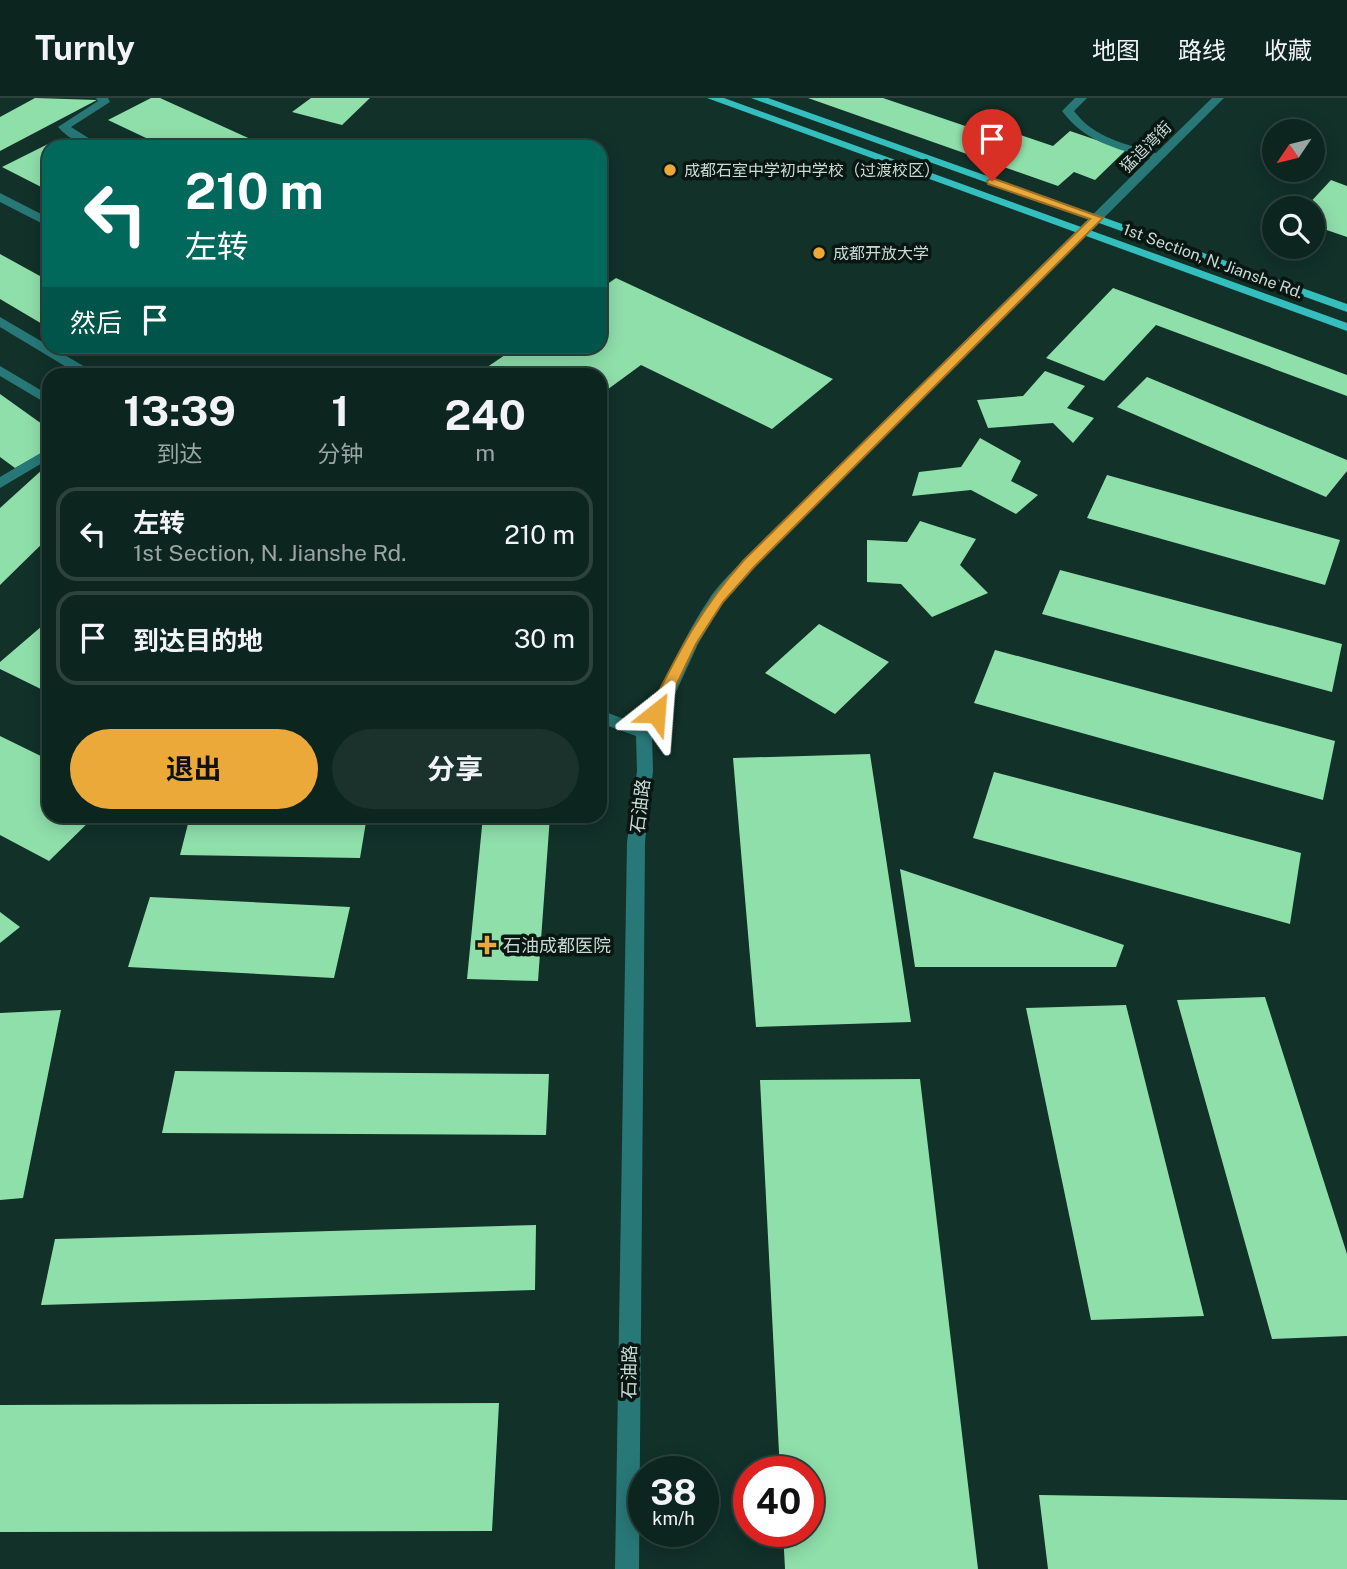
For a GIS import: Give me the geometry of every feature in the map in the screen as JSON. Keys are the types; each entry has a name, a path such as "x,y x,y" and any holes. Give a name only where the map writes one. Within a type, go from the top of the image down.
{"main road":[{"name":"1st Section, N. Jianshe Rd.","path":"713,98 1347,308"},
{"name":"1st Section, N. Jianshe Rd.","path":"757,98 1091,225 1347,327"}],"street":[{"path":"82,140 64,127 104,102 102,98"},
{"path":"1081,98 1068,111 1076,123 1091,135 1158,158"},
{"name":"猛追湾街","path":"1091,225 1218,98"},
{"path":"0,197 42,219"},
{"path":"607,719 644,733 668,692 690,643 718,598 768,544 1091,225"},
{"path":"0,321 42,347"},
{"path":"54,354 76,368"},
{"path":"0,370 42,397"},
{"path":"0,483 42,457"},
{"name":"石油路","path":"627,1569 636,842 645,771 644,733"}],"building":[{"path":"35,98 97,100 0,151 0,117"},
{"path":"151,98 160,98 253,140 150,140 108,120"},
{"path":"311,98 370,98 342,125 292,112"},
{"path":"808,98 883,98 977,130 985,123 1053,146 1070,131 1126,150 1095,180 1074,172 1058,186"},
{"path":"42,147 42,187 2,167"},
{"path":"1331,180 1347,186 1347,237 1325,229 1325,196 1316,196"},
{"path":"0,254 42,277 42,324 0,299"},
{"path":"616,278 833,379 772,429 641,365 607,390 607,368 486,368 506,354 607,354 607,284"},
{"path":"1113,288 1347,375 1347,396 1156,325 1104,381 1046,358"},
{"path":"1045,371 1085,386 1067,408 1094,418 1073,443 1053,423 988,428 977,400 1023,396"},
{"path":"1147,377 1347,460 1347,471 1326,497 1117,407"},
{"path":"0,394 42,424 42,453 15,468 0,457"},
{"path":"980,438 1021,461 1011,481 1038,495 1016,514 971,490 912,496 919,472 961,467"},
{"path":"42,470 42,544 0,585 0,508"},
{"path":"1107,475 1340,540 1325,585 1087,518"},
{"path":"920,521 976,539 960,565 988,593 932,617 901,584 867,582 867,540 907,542"},
{"path":"1060,570 1342,644 1332,692 1042,614"},
{"path":"819,624 889,662 835,714 765,673"},
{"path":"42,626 42,690 0,669 0,662"},
{"path":"995,650 1335,741 1323,800 974,703"},
{"path":"0,736 42,757 42,823 88,823 49,861 0,835"},
{"path":"870,754 911,1022 756,1027 733,758"},
{"path":"994,772 1301,853 1290,924 973,838"},
{"path":"188,823 366,823 360,858 180,855"},
{"path":"482,823 549,823 538,981 467,979"},
{"path":"900,869 1124,945 1116,967 915,967"},
{"path":"150,897 350,907 334,978 128,967"},
{"path":"0,912 20,927 0,943"},
{"path":"1265,997 1347,1254 1347,1336 1272,1339 1177,1000"},
{"path":"1126,1005 1204,1316 1091,1320 1026,1008"},
{"path":"61,1010 23,1198 0,1200 0,1013"},
{"path":"175,1071 549,1074 546,1135 162,1133"},
{"path":"920,1079 978,1569 785,1569 784,1547 824,1547 824,1456 779,1456 760,1080"},
{"path":"536,1225 535,1290 41,1305 55,1239"},
{"path":"499,1403 492,1531 0,1532 0,1405"},
{"path":"1039,1495 1347,1500 1347,1569 1048,1569"}],"place":[{"name":"成都石室中学初中学校（过渡校区）","path":"670,170"},
{"name":"成都开放大学","path":"819,253"},
{"name":"石油成都医院","path":"487,945"}],"route":[{"path":"656,713 690,643 718,598 749,563 1097,218 992,181"}]}
